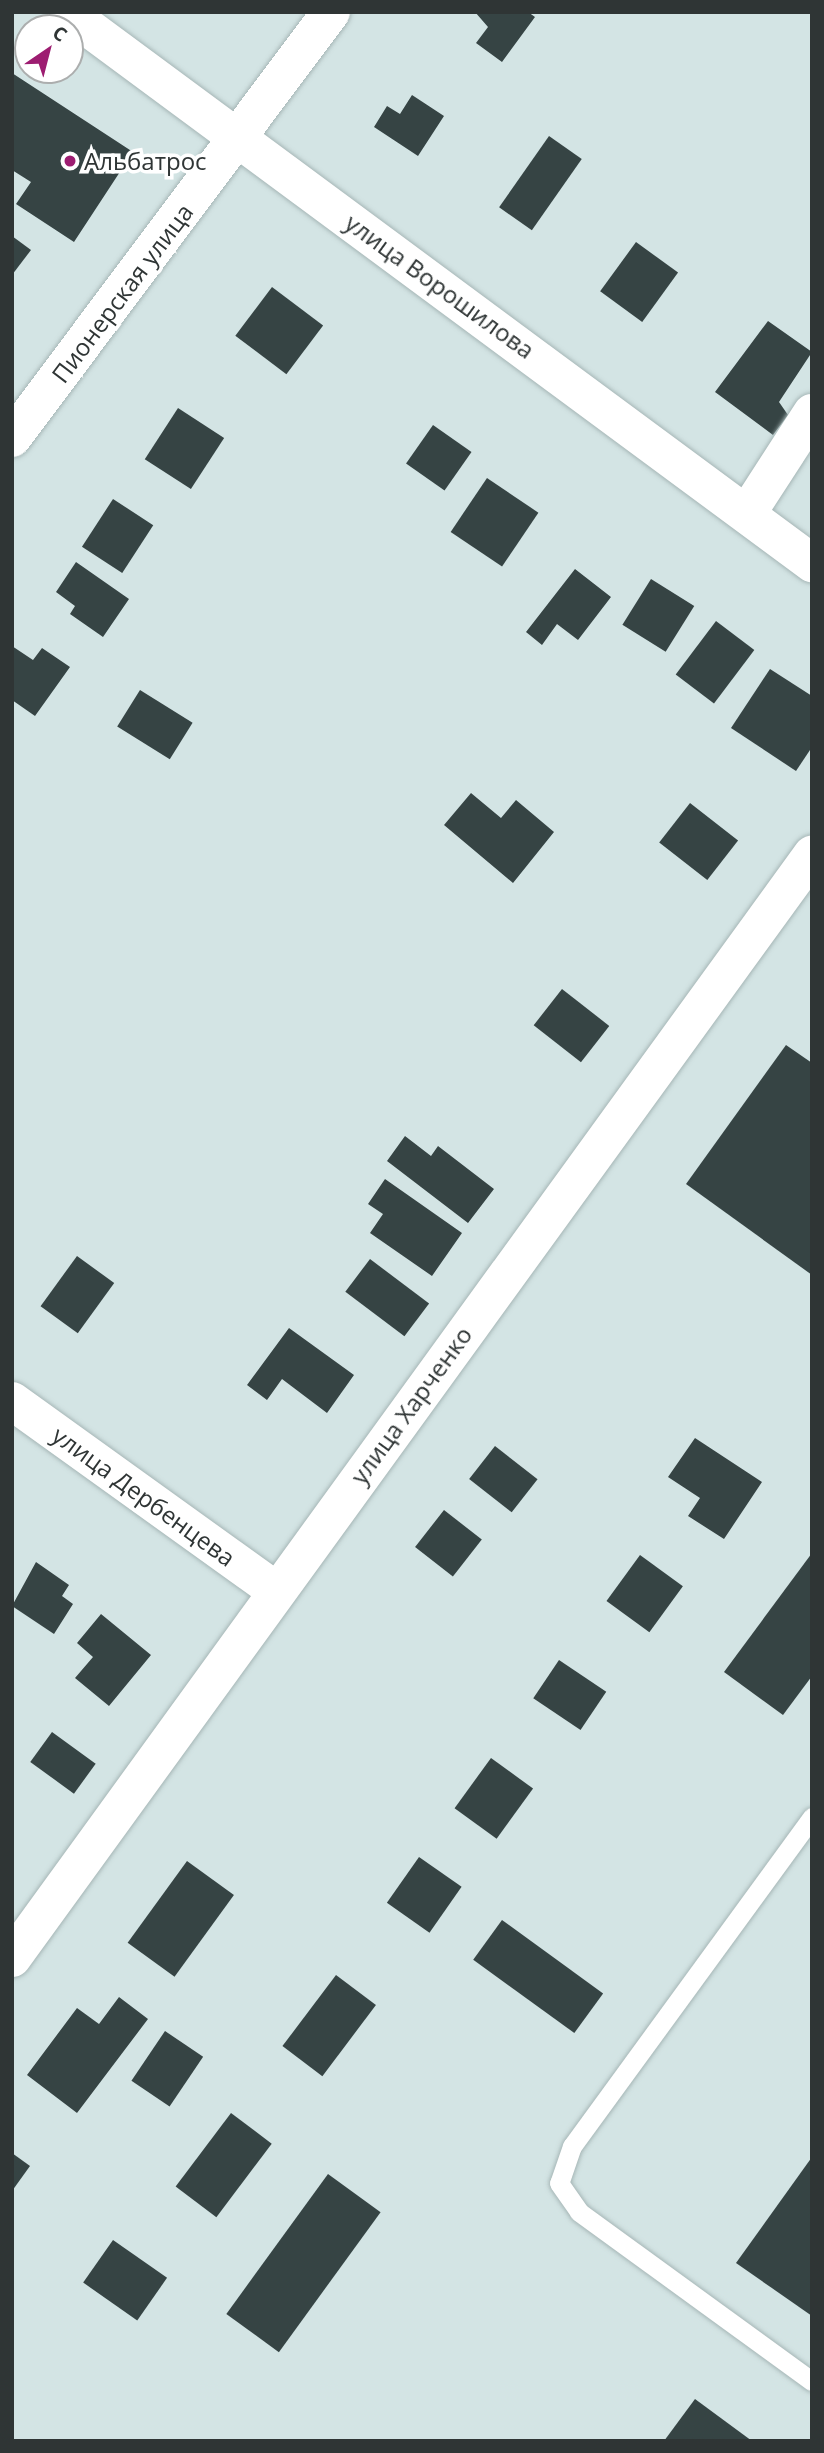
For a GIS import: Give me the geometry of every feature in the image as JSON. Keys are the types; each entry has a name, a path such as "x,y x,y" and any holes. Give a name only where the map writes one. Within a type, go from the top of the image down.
{"street":[{"name":"улица Ворошилова","path":"66,12 748,512 812,563"},
{"name":"Пионерская улица","path":"12,438 331,12"},
{"path":"748,512 812,413"},
{"name":"улица Харченко","path":"12,1958 812,855"},
{"name":"улица Дербенцева","path":"12,1401 276,1591"}],"lane":[{"path":"812,1817 572,2146 559,2183 579,2212 812,2381"}],"building":[{"path":"475,12 528,12 535,17 502,62 476,43 488,27"},
{"name":"Альбатрос","path":"12,73 14,84 29,84 133,152 74,242 16,204 31,182 12,170"},
{"path":"412,95 444,116 418,156 374,127 387,106 400,114"},
{"path":"549,136 582,159 532,230 499,207"},
{"path":"12,236 31,250 12,275"},
{"path":"636,242 678,273 642,322 600,291"},
{"path":"272,287 323,326 286,374 235,336"},
{"path":"768,321 812,352 779,402 788,415 773,435 715,392"},
{"path":"178,408 224,438 191,489 145,459"},
{"path":"433,425 472,452 445,490 406,464"},
{"path":"487,478 538,513 502,567 451,532"},
{"path":"113,499 153,525 122,573 82,547"},
{"path":"76,562 129,599 103,637 70,614 75,606 56,592"},
{"path":"575,569 611,597 578,640 557,624 542,645 526,632"},
{"path":"651,579 694,606 666,652 622,625"},
{"path":"716,621 754,650 714,703 676,675"},
{"path":"12,646 33,660 42,648 70,667 35,716 12,700"},
{"path":"770,669 812,696 812,747 796,771 731,728"},
{"path":"140,690 193,723 170,759 117,726"},
{"path":"471,793 501,818 516,800 554,832 513,883 444,825"},
{"path":"690,803 738,841 707,880 659,842"},
{"path":"562,989 609,1026 581,1062 534,1025"},
{"path":"786,1045 812,1063 812,1275 686,1184"},
{"path":"405,1136 431,1156 438,1146 494,1189 468,1223 387,1161"},
{"path":"385,1179 462,1233 432,1276 370,1233 383,1214 368,1204"},
{"path":"77,1256 114,1283 78,1333 41,1306"},
{"path":"370,1259 429,1304 404,1336 345,1292"},
{"path":"289,1328 354,1375 327,1413 282,1379 267,1400 247,1385"},
{"path":"695,1438 762,1482 724,1539 688,1516 700,1498 668,1477"},
{"path":"495,1446 538,1479 512,1512 469,1479"},
{"path":"444,1510 482,1540 453,1577 415,1547"},
{"path":"812,1553 812,1676 783,1715 724,1672"},
{"path":"640,1555 683,1586 649,1632 606,1601"},
{"path":"36,1562 69,1585 62,1596 73,1604 54,1634 12,1606"},
{"path":"101,1614 151,1655 109,1706 75,1678 93,1657 77,1643"},
{"path":"559,1660 606,1692 581,1730 533,1698"},
{"path":"52,1732 96,1764 74,1794 30,1762"},
{"path":"491,1758 533,1789 497,1839 455,1808"},
{"path":"419,1857 462,1887 429,1933 387,1903"},
{"path":"187,1861 234,1895 175,1977 128,1943"},
{"path":"502,1920 603,1993 574,2033 473,1960"},
{"path":"336,1975 376,2005 322,2076 282,2046"},
{"path":"119,1997 148,2019 77,2113 27,2075 77,2008 99,2024"},
{"path":"165,2031 203,2057 170,2106 131,2081"},
{"path":"231,2113 272,2144 216,2217 176,2186"},
{"path":"12,2153 30,2166 12,2191"},
{"path":"812,2157 812,2316 736,2263"},
{"path":"328,2174 381,2212 279,2352 226,2314"},
{"path":"113,2240 167,2278 137,2320 83,2283"},
{"path":"695,2399 752,2441 664,2441"}],"place":[{"name":"Альбатрос","path":"70,161"}]}
